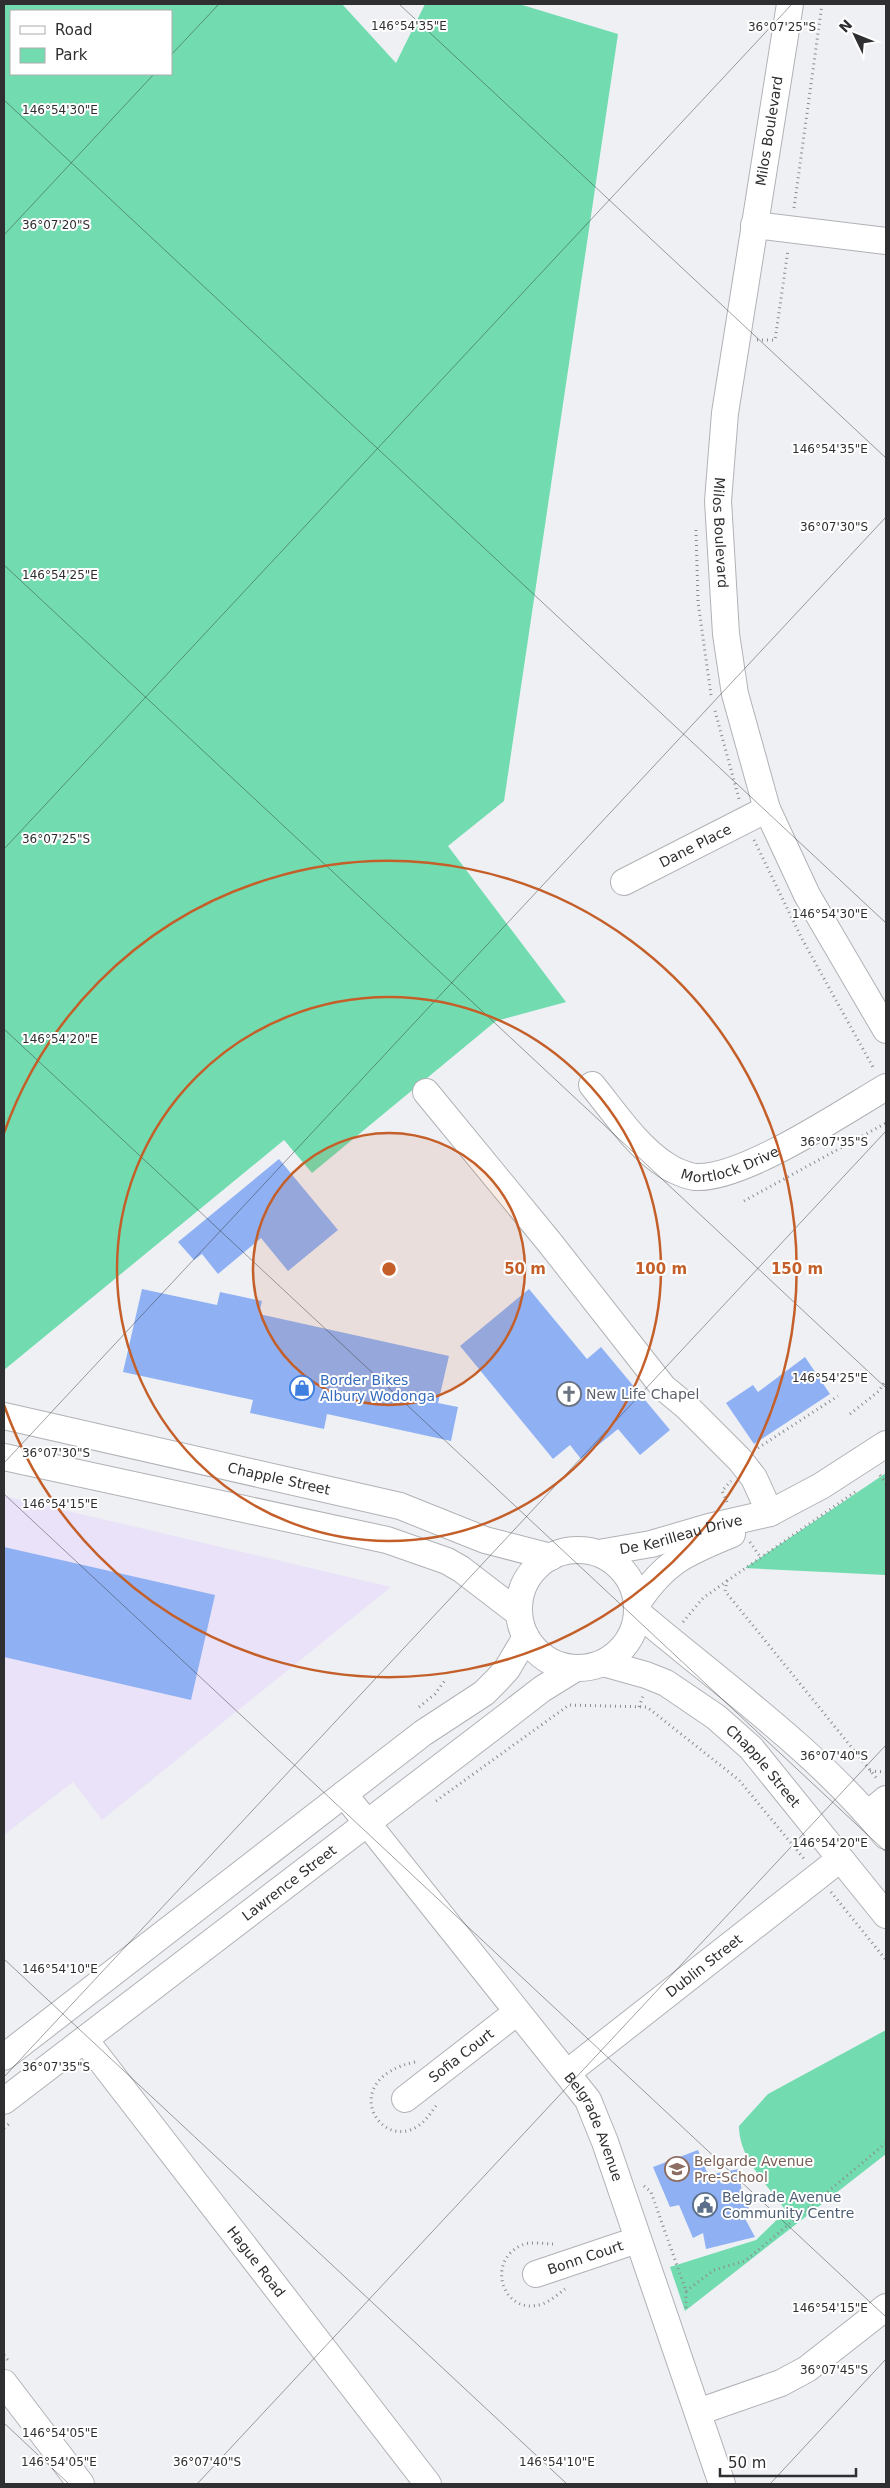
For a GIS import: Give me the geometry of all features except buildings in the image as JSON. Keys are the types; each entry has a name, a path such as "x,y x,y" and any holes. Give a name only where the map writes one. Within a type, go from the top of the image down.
{"street":[{"name":"Milos Boulevard","path":"790,4 736,341 720,462 719,543 726,634 756,815 807,895 886,1030"},
{"path":"754,225 886,241"},
{"name":"Dane Place","path":"624,882 756,815"},
{"name":"Mortlock Drive","path":"592,1085 644,1148 668,1167 694,1177 728,1173 768,1154 884,1088"},
{"path":"426,1092 544,1236 663,1387 687,1407 740,1460 754,1478 766,1514"},
{"name":"Chapple Street","path":"4,1416 400,1506 485,1540 551,1557"},
{"name":"De Kerilleau Drive","path":"638,1608 653,1579 679,1558 742,1530 766,1514 814,1490 886,1444"},
{"path":"4,1457 387,1540 446,1561 461,1569 517,1612 526,1637 535,1650 547,1660 561,1666 576,1668 603,1663 616,1654 627,1643 634,1629 638,1608 628,1576 610,1558 599,1553 583,1550 566,1551 551,1557 536,1568 525,1584 517,1612"},
{"name":"De Kerilleau Drive","path":"599,1553 651,1544 709,1527 766,1514"},
{"path":"638,1608 713,1676 878,1799 886,1836"},
{"path":"4,2057 423,1733 484,1692 508,1669 526,1637"},
{"name":"Chapple Street","path":"603,1663 646,1675 666,1683 716,1717 751,1748 886,1916"},
{"name":"Lawrence Street","path":"4,2101 542,1689 576,1668"},
{"name":"Belgrade Avenue","path":"344,1794 368,1821 588,2100 605,2142 722,2484"},
{"name":"Dublin Street","path":"567,2074 840,1859"},
{"name":"Sofia Court","path":"405,2099 517,2012"},
{"name":"Hague Road","path":"85,2040 428,2484"},
{"name":"Bonn Court","path":"536,2274 637,2240"},
{"path":"698,2412 781,2383 807,2369 886,2307"},
{"path":"6,2391 81,2484"}],"path":[{"path":"736,341 775,340 822,4"},
{"path":"696,528 698,602 712,699"},
{"path":"714,708 728,763 756,815 772,880 884,1088"},
{"path":"744,1201 886,1123"},
{"path":"850,1414 879,1391 886,1380"},
{"path":"872,1481 886,1471"},
{"path":"880,1475 886,1484"},
{"path":"856,1492 728,1581 725,1591 870,1771 878,1799"},
{"path":"431,1804 569,1705 647,1707 739,1780 886,1960"},
{"path":"870,1771 886,1772"},
{"path":"686,2291 714,2270 746,2261 886,2143"}],"shaded area":[{"path":"4,1496 391,1587 102,1820 73,1782 4,1835"}],"green space":[{"path":"4,4 342,4 396,63 425,4 519,4 618,34 504,801 448,846 566,1002 496,1021 312,1173 284,1140 4,1370"},
{"path":"886,1473 886,1575 744,1568 745,1568"},
{"path":"886,2030 886,2154 685,2311 670,2267 756,2240 786,2211 749,2161 740,2138 739,2126 768,2094"}],"place":[{"name":"Border Bikes Albury Wodonga","path":"302,1388"},
{"name":"New Life Chapel","path":"569,1394"},
{"name":"Belgarde Avenue Pre-School","path":"677,2169"},
{"name":"Belgrade Avenue Community Centre","path":"705,2205"}]}
